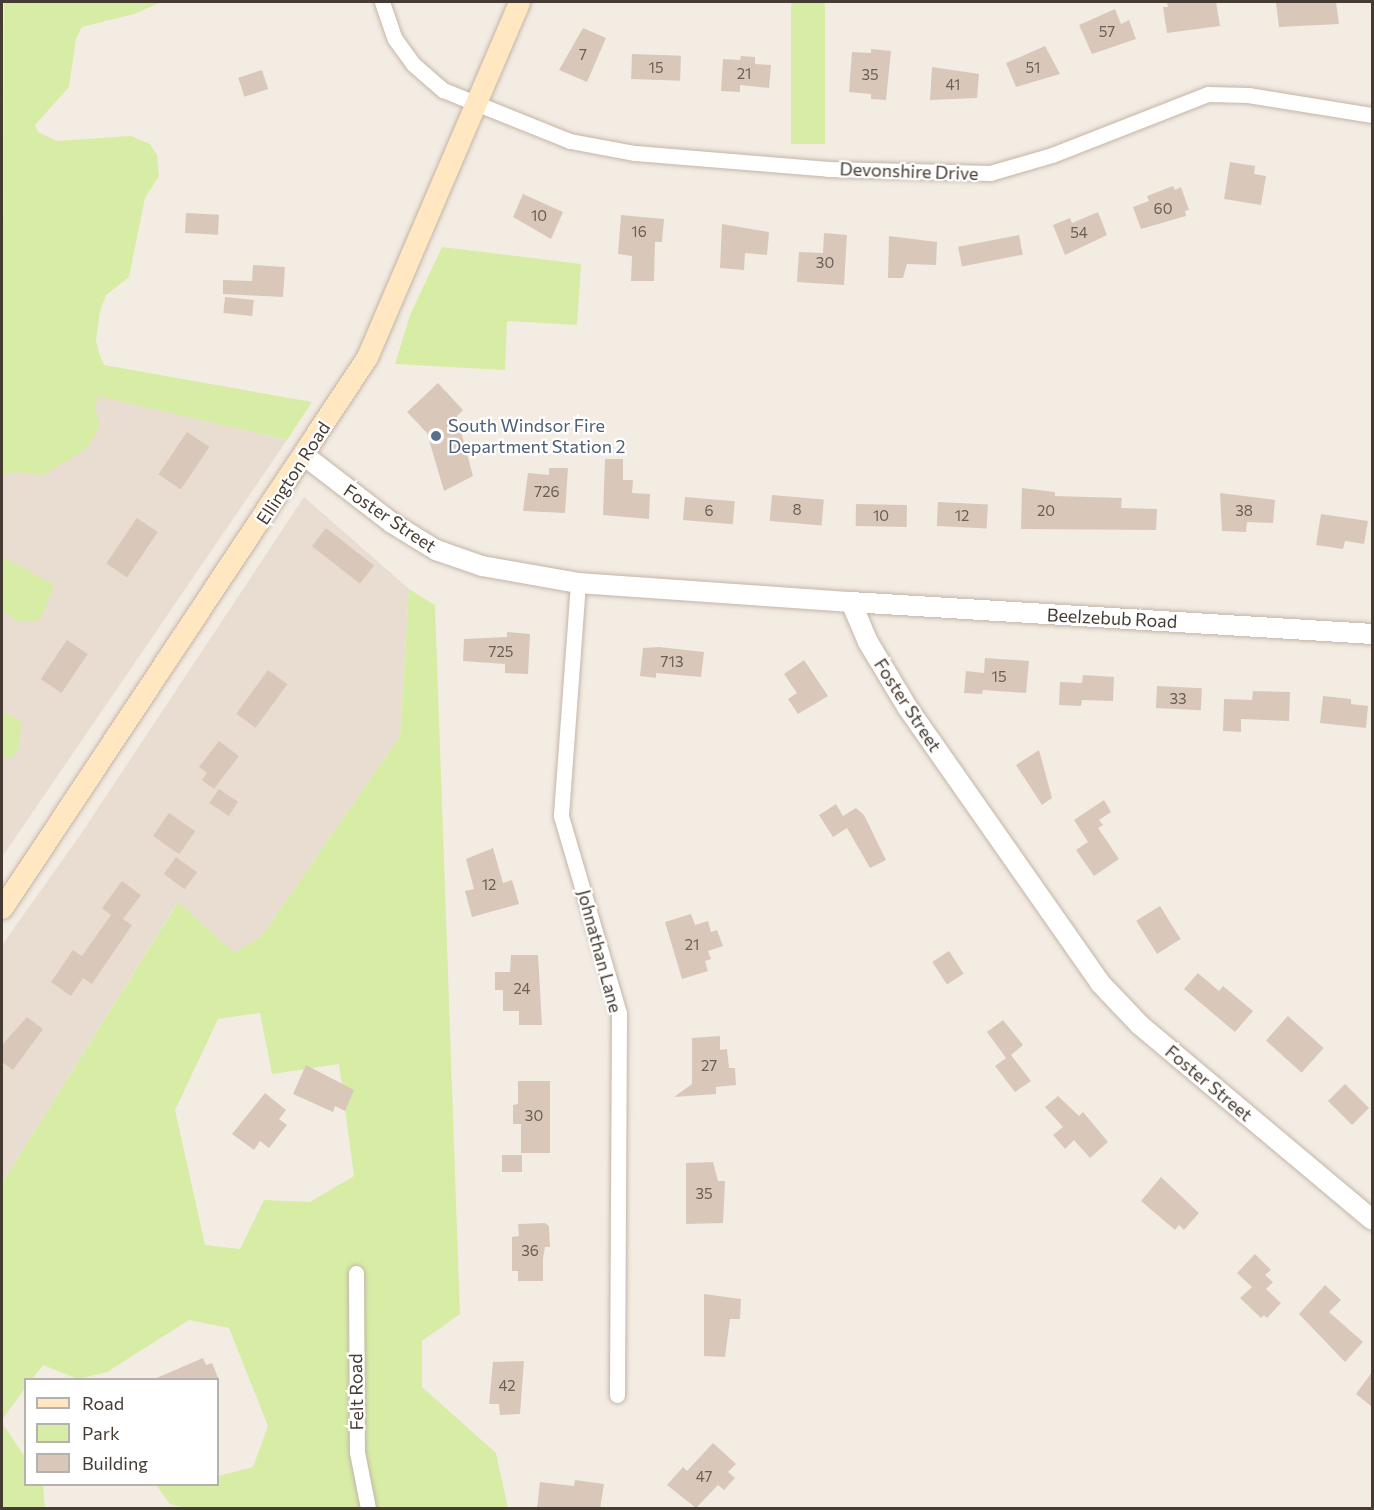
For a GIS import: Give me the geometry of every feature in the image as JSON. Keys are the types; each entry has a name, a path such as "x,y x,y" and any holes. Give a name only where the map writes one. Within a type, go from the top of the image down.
{"main road":[{"name":"Ellington Road","path":"2,908 305,456 367,357 444,182 474,104 519,2"}],"street":[{"name":"Devonshire Drive","path":"382,2 394,39 413,64 443,90 570,141 635,153 922,174 990,173 1052,155 1208,94 1248,95 1372,115"},
{"name":"Foster Street","path":"305,456 384,517 436,550 483,566 578,583 851,602 868,642 907,707 1100,983 1140,1025 1372,1220"},
{"name":"Johnathan Lane","path":"578,583 561,816 619,1013 617,1395"},
{"name":"Beelzebub Road","path":"851,602 1372,634"},
{"name":"Felt Road","path":"356,1273 357,1452 368,1509"}],"shaded area":[{"path":"24,378 287,440 2,857 2,410"},
{"path":"304,497 409,589 400,736 261,937 234,954 177,903 2,1183 2,945 81,834"}],"green space":[{"path":"4,2 162,2 134,14 82,27 76,39 69,87 35,125 38,132 57,141 131,136 150,144 157,155 159,176 145,198 129,277 106,295 100,311 96,340 99,353 104,365 312,402 287,440 98,396 95,406 100,427 86,449 43,475 16,472 2,475"},
{"path":"791,2 825,2 825,144 791,144"},
{"path":"442,247 581,264 577,325 507,321 505,370 395,364 410,315"},
{"path":"2,556 54,585 41,618 33,622 20,622 2,611"},
{"path":"409,589 435,605 460,1314 422,1341 422,1387 496,1453 508,1508 186,1508 170,1504 157,1486 219,1486 219,1476 253,1467 268,1426 229,1328 189,1320 107,1372 76,1378 43,1365 33,1378 24,1378 24,1389 2,1420 2,1183 178,902 234,953 261,937 400,736","holes":["260,1013 272,1074 339,1064 354,1176 310,1202 264,1200 240,1249 205,1245 175,1110 218,1019"]},
{"path":"2,711 22,722 18,751 10,759 2,756"},
{"path":"2,1423 24,1456 24,1486 43,1486 45,1508 2,1508"}],"building":[{"path":"1167,2 1216,2 1220,26 1167,33 1163,7 1168,7"},
{"path":"1336,2 1339,24 1279,27 1276,3"},
{"path":"1115,9 1121,24 1129,20 1136,39 1092,54 1079,25"},
{"path":"583,28 606,38 587,82 559,70"},
{"path":"1045,46 1060,74 1016,87 1006,63"},
{"path":"871,49 891,51 886,100 871,99 871,94 849,92 852,52 871,53"},
{"path":"632,54 681,56 680,81 631,79"},
{"path":"741,56 755,57 755,64 771,65 769,88 740,85 740,92 721,91 723,59 740,60"},
{"path":"932,67 979,74 977,98 930,100"},
{"path":"262,70 268,89 244,97 238,78"},
{"path":"1230,162 1255,166 1254,174 1266,176 1261,205 1224,199"},
{"path":"1173,186 1175,190 1181,187 1189,210 1185,211 1186,216 1141,229 1133,207 1149,201 1147,196"},
{"path":"523,194 563,212 551,239 513,217"},
{"path":"1098,212 1107,235 1065,255 1053,225 1070,218 1072,223"},
{"path":"186,213 219,215 218,235 185,233"},
{"path":"621,215 664,219 662,242 655,242 654,281 631,281 632,256 618,254"},
{"path":"722,224 769,232 767,255 745,253 744,270 720,268"},
{"path":"824,233 847,235 844,285 797,282 799,252 823,253"},
{"path":"1019,235 1023,255 962,266 958,247"},
{"path":"889,236 937,242 936,265 907,264 903,278 888,278"},
{"path":"253,265 285,267 283,297 223,294 223,280 252,281"},
{"path":"225,297 254,300 252,316 223,313"},
{"name":"South Windsor Fire Department Station 2","path":"438,383 463,410 457,416 473,476 444,491 427,433 407,412"},
{"path":"187,432 209,447 181,489 158,474"},
{"path":"605,459 623,459 623,480 633,480 632,493 650,494 649,519 603,515"},
{"path":"549,468 568,468 565,513 523,511 528,473 549,475"},
{"path":"1022,488 1055,492 1055,496 1122,498 1121,508 1157,509 1156,530 1021,529"},
{"path":"1220,493 1275,500 1273,523 1247,522 1246,532 1222,531"},
{"path":"772,495 824,500 822,525 770,521"},
{"path":"685,497 735,501 733,524 683,520"},
{"path":"938,502 988,505 987,529 937,526"},
{"path":"856,504 907,505 907,527 856,526"},
{"path":"1321,514 1368,521 1364,544 1345,541 1343,549 1316,545"},
{"path":"137,518 158,532 127,578 106,564"},
{"path":"326,528 374,566 360,584 312,546"},
{"path":"507,632 530,634 528,674 505,673 505,664 463,661 464,639 507,637"},
{"path":"67,640 88,654 61,693 41,679"},
{"path":"659,647 704,652 701,677 656,673 656,678 640,676 643,648"},
{"path":"985,658 1029,661 1026,693 983,690 982,694 964,693 966,671 984,673"},
{"path":"804,660 828,696 798,714 788,699 797,693 784,674"},
{"path":"268,670 287,684 256,728 236,714"},
{"path":"1083,675 1114,677 1113,701 1082,700 1081,706 1059,705 1060,682 1082,683"},
{"path":"1157,686 1202,688 1201,710 1156,708"},
{"path":"1253,691 1290,692 1289,721 1241,719 1241,732 1223,731 1224,699 1252,700"},
{"path":"1323,696 1351,699 1351,704 1368,706 1366,728 1320,723"},
{"path":"219,741 239,756 214,789 202,780 207,773 199,767"},
{"path":"1039,750 1052,798 1042,805 1016,765"},
{"path":"219,789 238,802 229,816 209,803"},
{"path":"1104,800 1111,812 1099,820 1103,825 1098,828 1119,859 1094,876 1076,850 1088,842 1074,820"},
{"path":"836,804 843,816 856,808 864,815 886,860 870,868 847,828 833,837 819,815"},
{"path":"169,813 195,831 179,854 153,836"},
{"path":"493,848 503,883 512,880 519,904 472,917 465,891 474,889 466,859"},
{"path":"176,857 197,872 185,889 164,874"},
{"path":"122,881 141,895 123,919 132,925 92,984 83,978 71,996 51,982 73,950 82,956 111,915 102,908"},
{"path":"1160,906 1181,939 1157,954 1136,921"},
{"path":"691,914 695,925 708,921 711,932 717,930 723,946 708,951 711,959 705,961 708,971 682,979 665,922"},
{"path":"949,951 964,974 947,985 932,962"},
{"path":"511,955 538,955 542,1025 519,1025 519,1011 503,1011 503,990 495,990 495,972 510,972"},
{"path":"1198,973 1219,991 1223,986 1253,1011 1235,1032 1184,989"},
{"path":"1288,1016 1324,1048 1302,1073 1266,1041"},
{"path":"27,1017 43,1029 13,1070 2,1062 2,1045"},
{"path":"1003,1020 1023,1045 1011,1055 1031,1081 1015,1092 995,1066 1006,1058 987,1032"},
{"path":"720,1036 720,1050 727,1049 729,1068 735,1068 736,1085 716,1087 716,1094 674,1097 692,1084 692,1038"},
{"path":"306,1065 354,1090 345,1111 335,1106 333,1112 293,1094"},
{"path":"518,1081 550,1081 550,1153 521,1153 521,1124 513,1124 513,1105 518,1104"},
{"path":"1345,1084 1369,1108 1352,1125 1328,1101"},
{"path":"265,1093 286,1110 279,1119 287,1125 269,1148 260,1141 254,1150 232,1134"},
{"path":"1058,1096 1079,1116 1083,1112 1108,1142 1090,1158 1074,1140 1065,1149 1053,1135 1063,1127 1045,1107"},
{"path":"502,1155 522,1155 522,1172 502,1172"},
{"path":"713,1162 718,1181 725,1181 723,1223 686,1224 686,1163"},
{"path":"1161,1177 1199,1213 1184,1230 1179,1225 1175,1230 1141,1201"},
{"path":"545,1223 549,1226 550,1247 545,1247 543,1281 518,1281 518,1271 512,1271 512,1237 519,1236 518,1224"},
{"path":"1255,1254 1271,1270 1265,1275 1273,1282 1266,1289 1281,1303 1267,1318 1264,1315 1261,1318 1240,1298 1252,1287 1237,1273"},
{"path":"1325,1285 1341,1300 1329,1312 1363,1342 1345,1362 1299,1314"},
{"path":"704,1294 741,1299 740,1319 730,1319 725,1357 704,1356"},
{"path":"203,1358 206,1365 212,1363 218,1378 157,1378"},
{"path":"524,1361 520,1414 500,1415 499,1404 489,1404 493,1362"},
{"path":"1372,1372 1372,1407 1356,1394"},
{"path":"713,1443 736,1464 728,1472 735,1478 724,1490 718,1485 696,1508 667,1485 683,1467 687,1471"},
{"path":"575,1480 604,1484 600,1509 537,1509 540,1482 574,1486"}],"place":[{"name":"South Windsor Fire Department Station 2","path":"436,436"}]}
